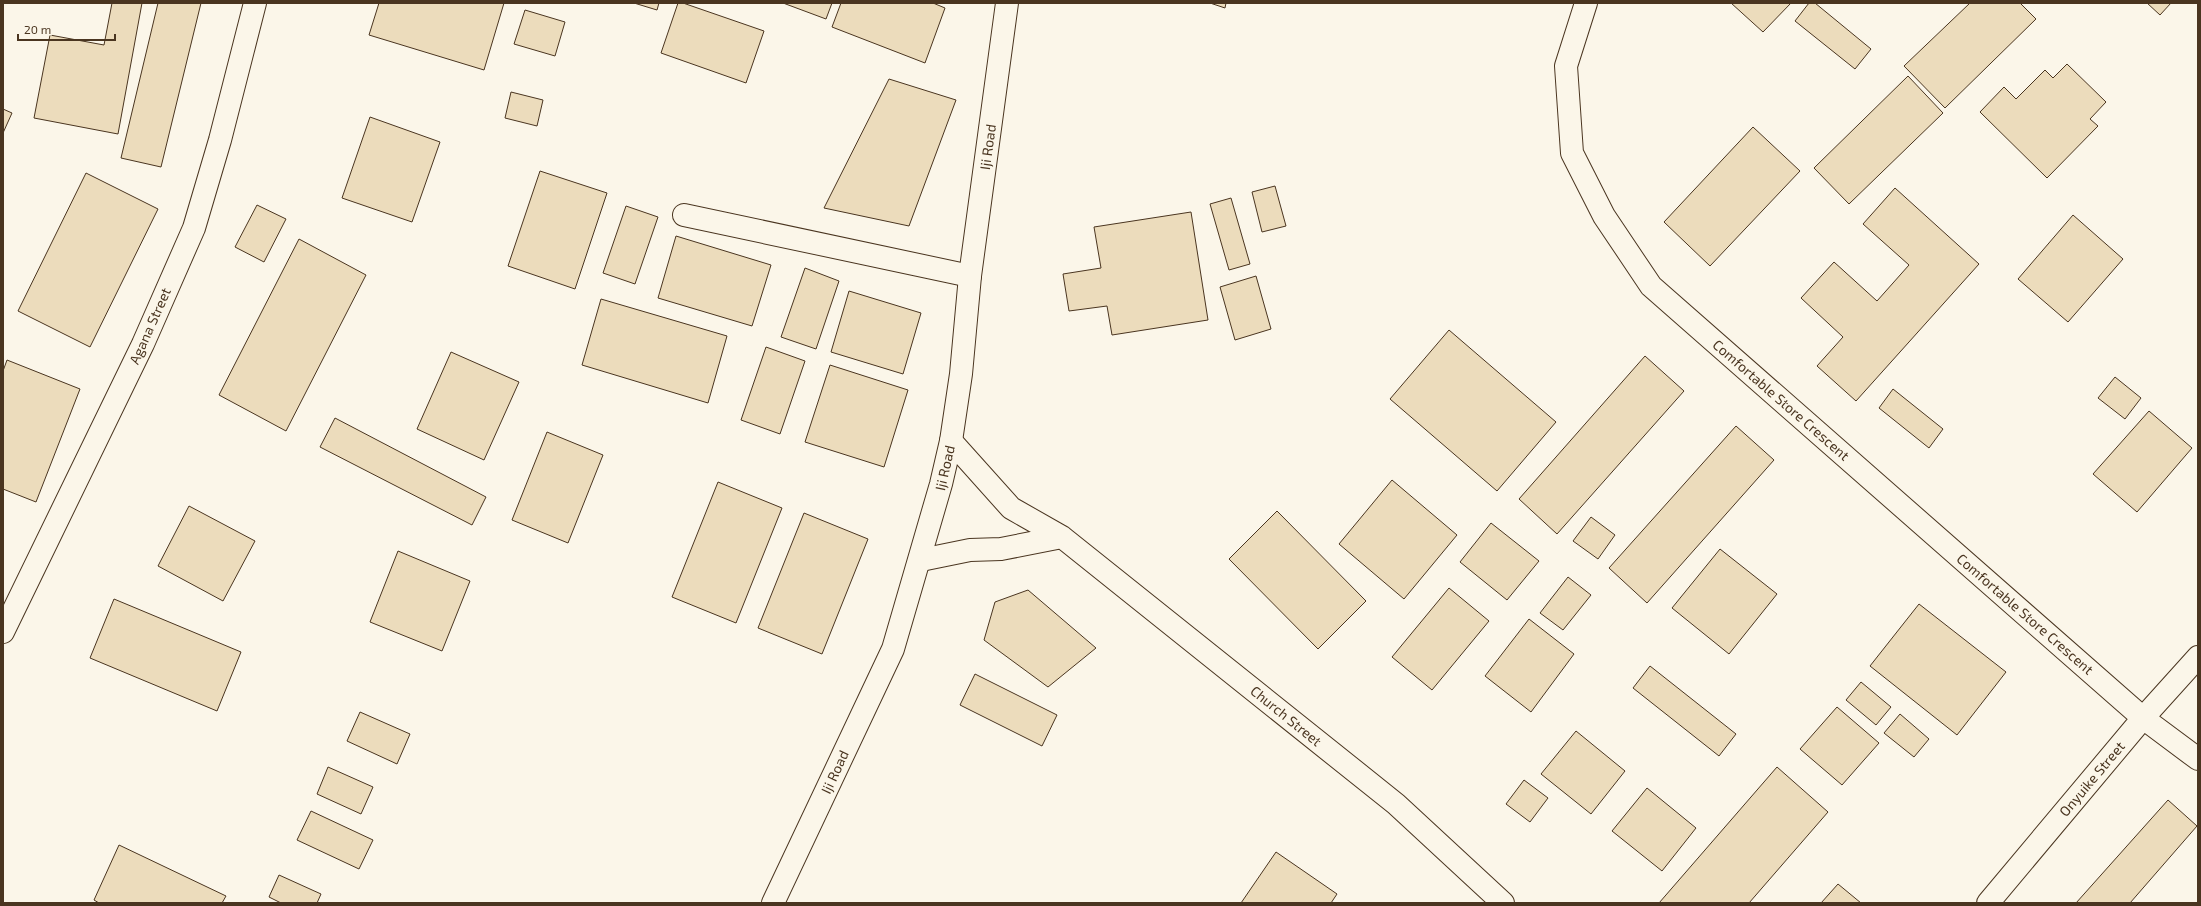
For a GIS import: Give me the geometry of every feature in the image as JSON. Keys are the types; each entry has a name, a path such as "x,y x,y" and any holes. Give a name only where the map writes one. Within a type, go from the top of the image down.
{"street":[{"name":"Agana Street","path":"3,632 143,344 194,228 220,140 255,3"},
{"name":"Iji Road","path":"773,903 893,649 921,560 951,441 961,374 970,276 1007,3"},
{"name":"Comfortable Store Crescent","path":"1586,3 1566,66 1572,154 1604,216 1651,286 2143,718 2198,759"},
{"path":"684,215 970,276"},
{"name":"Church Street","path":"951,441 1011,508 1062,537 1396,804 1503,903"},
{"path":"921,560 970,550 1001,549 1062,537"},
{"name":"Onyuike Street","path":"1988,903 2143,718 2198,657"}],"building":[{"path":"112,3 142,3 118,134 34,118 50,35 104,45"},
{"path":"158,3 201,3 161,167 121,158"},
{"path":"379,3 504,3 484,70 369,35"},
{"path":"634,3 659,3 657,10"},
{"path":"678,3 683,3 764,31 746,83 661,53"},
{"path":"783,3 832,3 826,19"},
{"path":"841,3 933,3 945,8 925,63 832,27"},
{"path":"1210,3 1226,3 1225,8"},
{"path":"1731,3 1791,3 1763,32"},
{"path":"1809,3 1815,3 1871,49 1855,69 1795,21"},
{"path":"1970,3 2020,3 2036,19 1945,108 1904,66"},
{"path":"2147,3 2171,3 2160,15"},
{"path":"525,10 565,22 555,56 514,44"},
{"path":"2067,64 2106,102 2090,119 2098,126 2047,178 1980,112 2004,87 2016,99 2045,70 2053,78"},
{"path":"1908,76 1943,113 1849,204 1814,168"},
{"path":"889,79 956,100 909,226 824,208"},
{"path":"511,92 543,100 537,126 505,118"},
{"path":"3,109 12,113 3,133"},
{"path":"370,117 440,142 412,222 342,198"},
{"path":"1753,127 1800,171 1710,266 1664,222"},
{"path":"540,171 607,193 575,289 508,266"},
{"path":"86,173 158,209 90,347 18,311"},
{"path":"1275,186 1286,226 1262,232 1252,192"},
{"path":"1895,188 1979,264 1856,401 1817,366 1843,337 1801,298 1834,262 1877,301 1909,265 1863,224"},
{"path":"1231,198 1250,264 1229,270 1210,204"},
{"path":"257,205 286,219 264,262 235,247"},
{"path":"626,206 658,217 635,284 603,273"},
{"path":"1191,212 1208,320 1112,335 1107,306 1069,311 1063,274 1101,268 1094,227"},
{"path":"2073,215 2123,259 2068,322 2018,279"},
{"path":"676,236 771,265 752,326 658,298"},
{"path":"299,239 366,275 286,431 219,395"},
{"path":"805,268 839,281 816,349 781,337"},
{"path":"1256,276 1271,329 1235,340 1220,287"},
{"path":"849,291 921,313 903,374 831,352"},
{"path":"601,299 727,336 708,403 582,365"},
{"path":"1449,330 1556,422 1497,491 1390,399"},
{"path":"766,347 805,361 780,434 741,420"},
{"path":"451,352 519,382 484,460 417,429"},
{"path":"1645,356 1684,391 1557,534 1519,499"},
{"path":"7,360 80,389 36,502 3,489 3,371"},
{"path":"830,365 908,390 884,467 805,442"},
{"path":"2115,377 2141,398 2125,419 2098,398"},
{"path":"1893,389 1943,429 1929,448 1879,408"},
{"path":"2149,411 2192,448 2137,512 2093,474"},
{"path":"335,418 486,497 472,525 320,447"},
{"path":"1736,426 1774,460 1647,603 1609,568"},
{"path":"547,432 603,455 568,543 512,520"},
{"path":"1392,480 1457,535 1404,599 1339,544"},
{"path":"718,482 782,508 736,623 672,597"},
{"path":"189,506 255,541 223,601 158,566"},
{"path":"1277,511 1366,601 1318,649 1229,559"},
{"path":"804,513 868,539 822,654 758,628"},
{"path":"1591,517 1615,535 1598,559 1573,541"},
{"path":"1491,523 1539,561 1507,600 1460,562"},
{"path":"1720,549 1777,594 1729,654 1672,608"},
{"path":"398,551 470,581 442,651 370,622"},
{"path":"1568,577 1591,595 1563,630 1540,613"},
{"path":"1449,588 1489,621 1432,690 1392,657"},
{"path":"1028,590 1096,648 1048,687 984,640 995,602"},
{"path":"114,599 241,652 217,711 90,658"},
{"path":"1919,604 2006,672 1957,735 1870,666"},
{"path":"1529,619 1574,654 1531,712 1485,676"},
{"path":"1650,666 1736,734 1719,756 1633,688"},
{"path":"975,674 1057,715 1042,746 960,705"},
{"path":"1861,682 1891,707 1876,725 1846,700"},
{"path":"1837,707 1879,743 1842,785 1800,749"},
{"path":"360,712 410,734 397,764 347,741"},
{"path":"1900,714 1929,739 1914,757 1884,733"},
{"path":"1576,731 1625,771 1591,814 1541,774"},
{"path":"328,767 373,787 361,814 317,794"},
{"path":"1777,767 1828,812 1749,903 1659,903"},
{"path":"1524,780 1548,798 1530,822 1506,804"},
{"path":"1647,788 1696,828 1662,871 1612,831"},
{"path":"2168,800 2197,826 2130,903 2076,903"},
{"path":"311,811 373,840 359,869 297,840"},
{"path":"119,845 226,896 222,903 99,903 94,900"},
{"path":"1276,852 1337,894 1331,903 1241,903"},
{"path":"279,875 321,894 317,903 281,903 269,897"},
{"path":"1838,884 1861,903 1821,903"}]}
